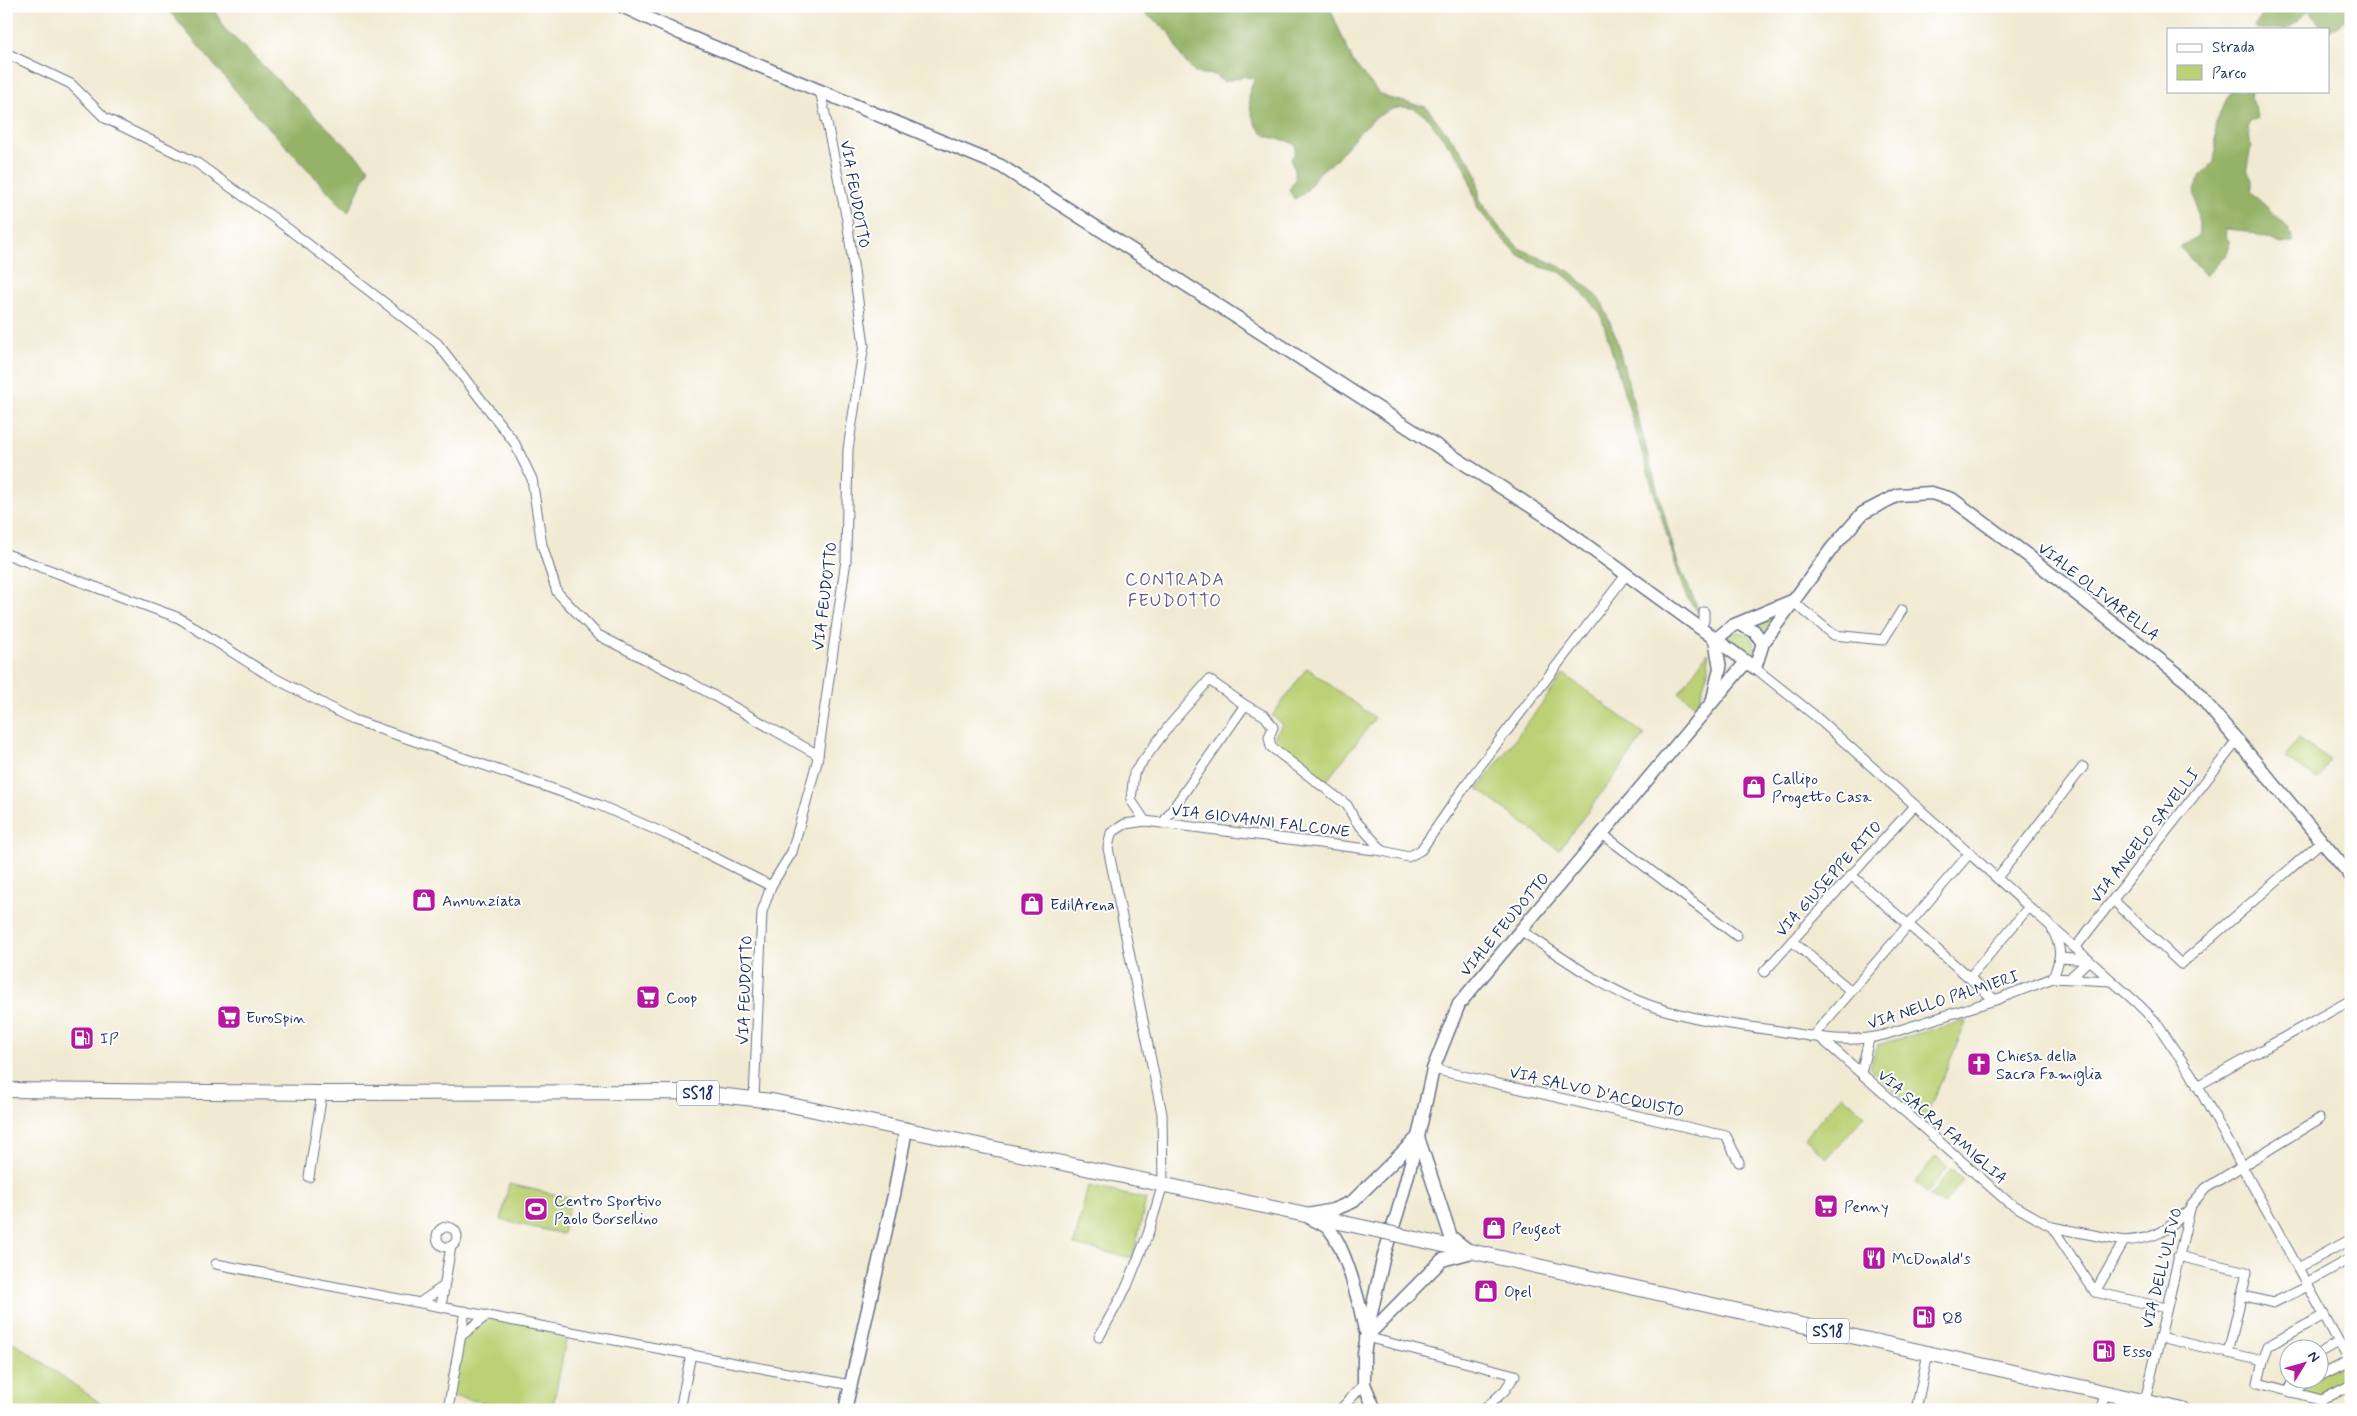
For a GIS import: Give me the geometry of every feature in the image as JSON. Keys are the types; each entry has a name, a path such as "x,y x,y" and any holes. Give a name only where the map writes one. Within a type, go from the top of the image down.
{"main road":[{"name":"SS18","path":"6,1090 322,1093 690,1092 754,1099 1376,1230 2183,1410"}],"street":[{"path":"622,6 1001,166 1549,518 1814,715 2138,1004 2155,1022 2197,1086 2350,1362 2330,1371"},
{"path":"6,53 71,84 105,118 197,163 274,218 437,343 514,442 532,479 542,545 557,592 598,635 688,681 818,755"},
{"name":"VIA FEUDOTTO","path":"754,1099 762,912 771,886 792,852 818,755 846,560 848,450 864,345 848,220 820,90"},
{"name":"VIALE OLIVARELLA","path":"1745,662 1763,643 1832,548 1863,513 1898,495 1932,493 1952,499 2027,555 2189,683 2351,876"},
{"path":"6,554 179,618 264,673 354,720 599,804 684,842 771,886"},
{"name":"VIA GIOVANNI FALCONE","path":"1099,1337 1127,1286 1153,1224 1164,1184 1162,1114 1108,848 1111,834 1125,824 1145,821 1383,851 1408,857 1421,850 1473,775 1626,575"},
{"path":"1792,601 1834,634 1883,640 1902,610"},
{"name":"VIALE OLIVARELLA","path":"1715,640 1739,624 1792,601"},
{"path":"1698,628 1704,621 1704,612"},
{"path":"1739,624 1754,631 1763,643"},
{"path":"1715,640 1720,668 1717,695"},
{"name":"VIALE FEUDOTTO","path":"1366,1337 1384,1255 1418,1137 1433,1069 1459,1004 1745,662"},
{"path":"1145,821 1132,800 1134,773 1169,726 1209,680 1245,706 1265,716 1272,727 1269,737 1271,747 1348,805 1355,820 1383,851"},
{"path":"1163,823 1245,706"},
{"name":"VIA ANGELO SAVELLI","path":"2075,948 2237,741"},
{"path":"1997,878 2083,767"},
{"name":"VIA GIUSEPPE RITO","path":"1764,972 1915,805"},
{"path":"1601,833 1737,936"},
{"path":"2113,900 2181,964 2322,841"},
{"path":"1812,1037 1970,853"},
{"path":"1851,875 1995,1000"},
{"path":"1970,978 2029,907"},
{"path":"2050,925 2060,944 2060,958 2053,978"},
{"name":"VIA NELLO PALMIERI","path":"1520,930 1615,989 1651,1006 1704,1020 1845,1041 1869,1039 1995,1000 2053,978 2071,977 2111,981"},
{"path":"1792,941 1851,991"},
{"path":"2060,958 2089,960"},
{"path":"2071,977 2089,960"},
{"path":"2197,1086 2351,1000"},
{"name":"VIA SACRA FAMIGLIA","path":"1822,1038 2008,1202 2052,1226 2124,1241 2145,1239 2164,1232 2190,1209"},
{"path":"1861,1073 1869,1039"},
{"name":"VIA SALVO D'ACQUISTO","path":"1433,1069 1726,1136 1739,1162"},
{"path":"309,1177 322,1093"},
{"name":"VIA DELL'ULIVO","path":"2145,1401 2190,1209 2206,1188 2319,1119"},
{"path":"845,1410 894,1195 906,1130"},
{"path":"1305,1215 1334,1210 1352,1202 1418,1137 1451,1237 1472,1252"},
{"path":"1305,1215 1328,1228 1338,1241 1361,1310 1366,1337 1364,1384 1375,1410"},
{"name":"VIA SACRA FAMIGLIA","path":"2052,1226 2095,1292"},
{"path":"2298,1268 2351,1239"},
{"path":"2124,1241 2095,1292 2166,1308"},
{"path":"441,1306 451,1246"},
{"path":"1366,1337 1442,1260 1472,1252"},
{"path":"2178,1256 2247,1272 2228,1352"},
{"path":"2242,1295 2273,1302 2351,1258"},
{"path":"216,1264 850,1384"},
{"path":"420,1302 444,1286"},
{"path":"448,1410 465,1311"},
{"path":"460,1336 487,1315"},
{"path":"2324,1315 2268,1346 2258,1383 2322,1400 2351,1385"},
{"path":"1366,1337 1515,1375 1505,1390 1484,1410"},
{"path":"2160,1337 2263,1361"},
{"path":"2330,1347 2338,1342"},
{"path":"1916,1410 1928,1353"},
{"path":"680,1410 691,1354"},
{"path":"1340,1410 1364,1384"},
{"path":"2291,1388 2291,1392"},
{"path":"2291,1392 2298,1388"},
{"path":"2102,1410 2105,1393"}],"green space":[{"path":"165,6 212,6 224,28 369,168 348,213 246,103"},
{"path":"1136,6 1329,6 1353,62 1378,92 1388,98 1426,107 1471,163 1477,176 1480,201 1499,227 1519,248 1569,271 1591,290 1602,303 1615,335 1677,561 1701,615 1688,600 1683,589 1601,315 1593,304 1560,272 1541,267 1518,254 1507,244 1478,209 1465,166 1425,115 1412,108 1399,108 1387,111 1363,128 1335,160 1319,173 1306,191 1294,199 1289,190 1296,179 1291,158 1295,153 1296,146 1287,141 1270,137 1257,126 1252,115 1249,97 1254,79 1244,76 1223,82 1215,75 1195,73 1182,58 1170,33"},
{"path":"2269,6 2351,6 2351,13 2341,24 2330,31 2330,28 2322,28 2309,10 2289,28 2256,28 2255,26"},
{"path":"2230,92 2252,92 2251,99 2258,118 2251,121 2248,126 2251,147 2247,167 2252,180 2251,191 2289,230 2293,242 2281,244 2247,231 2226,229 2225,235 2230,243 2227,254 2206,276 2180,247 2199,235 2194,190 2201,175 2214,162 2216,148 2215,122"},
{"path":"1782,609 1764,632 1755,623"},
{"path":"1734,632 1744,634 1751,639 1754,647 1751,657 1725,639"},
{"path":"1708,652 1709,667 1697,706 1679,693"},
{"path":"1307,668 1375,718 1325,783 1275,744 1275,735 1283,724 1272,716"},
{"path":"1564,674 1645,735 1559,850 1478,789"},
{"path":"2297,739 2330,760 2318,779 2285,758"},
{"path":"1967,1020 1926,1118 1870,1069 1877,1045"},
{"path":"1842,1095 1865,1115 1827,1158 1805,1138"},
{"path":"1936,1157 1948,1167 1927,1192 1915,1182"},
{"path":"1951,1170 1963,1180 1943,1205 1930,1195"},
{"name":"Centro Sportivo Paolo Borsellino","path":"509,1184 571,1198 563,1234 501,1220"},
{"path":"1088,1186 1146,1199 1133,1258 1074,1245"},
{"path":"487,1315 568,1331 552,1410 526,1410 450,1396 461,1336"},
{"path":"6,1337 110,1410 6,1410"},
{"path":"2343,1364 2351,1377 2351,1385 2322,1400 2291,1392 2291,1388 2330,1388 2330,1370"}],"place":[{"name":"Callipo Progetto Casa","path":"1754,787"},
{"name":"Annunziata","path":"424,900"},
{"name":"EdilArena","path":"1032,904"},
{"name":"Coop","path":"648,997"},
{"name":"EuroSpin","path":"229,1017"},
{"name":"IP","path":"82,1038"},
{"name":"Chiesa della Sacra Famiglia","path":"1979,1064"},
{"name":"Penny","path":"1826,1206"},
{"name":"Centro Sportivo Paolo Borsellino","path":"536,1209"},
{"name":"Peugeot","path":"1494,1228"},
{"name":"McDonald's","path":"1874,1258"},
{"name":"Opel","path":"1486,1291"},
{"name":"Q8","path":"1924,1317"},
{"name":"Esso","path":"2104,1351"}],"district":[{"name":"CONTRADA FEUDOTTO","path":"1175,589"}]}
